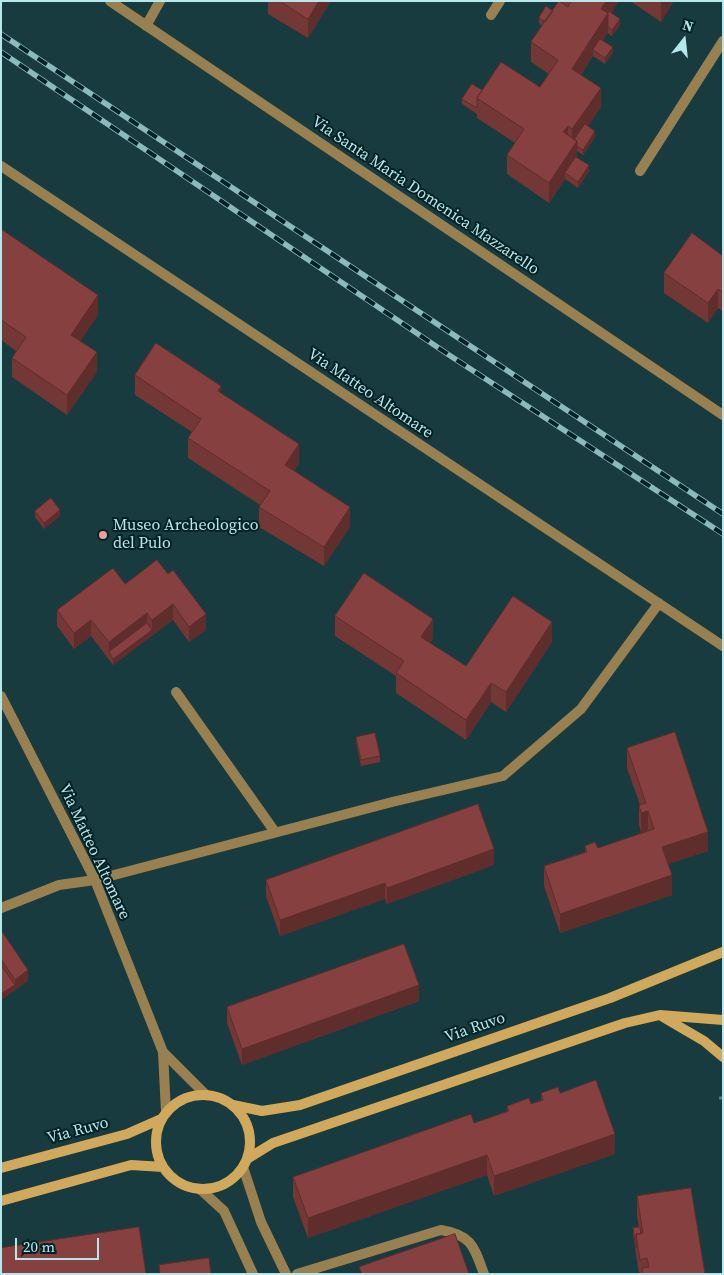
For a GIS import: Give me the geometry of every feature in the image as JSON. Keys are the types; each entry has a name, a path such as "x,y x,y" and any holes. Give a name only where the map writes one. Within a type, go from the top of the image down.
{"main road":[{"name":"Via Ruvo","path":"233,1105 262,1111 300,1105 610,998 723,952"},
{"path":"245,1163 250,1145 248,1130 242,1116 233,1105 220,1098 206,1094 190,1096 177,1102 163,1115 156,1130 155,1143 163,1167 179,1182 200,1189 213,1188 224,1184 245,1163 274,1142 612,1027 660,1015 723,1020"},
{"path":"660,1015 704,1041 723,1058"},
{"name":"Via Ruvo","path":"1,1168 127,1134 163,1115"},
{"path":"1,1201 131,1165 163,1167"}],"street":[{"name":"Via Santa Maria Domenica Mazzarello","path":"110,1 723,415"},
{"path":"146,26 160,1"},
{"path":"491,15 500,1"},
{"path":"640,171 723,41"},
{"name":"Via Matteo Altomare","path":"1,166 723,646"},
{"path":"1,908 59,885 94,880 276,832 503,776 581,710 659,603"},
{"path":"176,692 276,832"},
{"name":"Via Matteo Altomare","path":"1,696 94,880 163,1052 163,1115"},
{"name":"Via Matteo Altomare","path":"163,1052 206,1094"},
{"path":"245,1163 261,1222 286,1274"},
{"path":"200,1189 224,1211 236,1233 253,1274"},
{"path":"297,1274 441,1230 457,1233 472,1243 484,1274"}],"building":[{"path":"280,1 319,1 308,19"},
{"path":"559,1 568,7 571,1 606,1 601,9 608,13 572,69 601,88 572,129 568,126 563,132 577,141 549,183 507,155 524,129 477,98 501,62 540,87 558,60 531,42"},
{"path":"546,6 553,11 545,22 539,18"},
{"path":"609,11 620,19 612,30 608,27"},
{"path":"600,39 613,47 605,58 593,50"},
{"path":"472,84 482,90 477,98 477,108 462,99"},
{"path":"585,124 595,131 583,150 577,146 577,141 574,140"},
{"path":"576,157 589,165 578,182 565,173"},
{"path":"1,229 98,295 71,335 97,352 67,395 12,358 26,337 1,320"},
{"path":"692,233 723,256 723,292 718,289 708,303 664,273"},
{"path":"156,343 221,386 218,391 299,444 285,465 350,507 324,547 259,507 270,491 188,438 201,419 135,375"},
{"path":"51,498 60,510 44,523 35,511"},
{"path":"157,560 168,574 173,570 206,614 189,627 173,604 152,620 147,613 109,642 91,620 74,633 57,610 113,568 125,584"},
{"path":"364,573 433,619 421,637 466,666 513,596 552,622 506,692 491,683 466,720 396,673 404,661 335,616"},
{"path":"147,623 152,630 113,659 109,652"},
{"path":"675,732 708,832 662,847 672,875 560,914 544,866 587,852 585,846 595,842 598,848 654,829 648,811 641,813 639,805 646,803 627,748"},
{"path":"375,733 380,756 361,760 356,737"},
{"path":"478,804 494,849 387,888 385,883 280,920 266,880"},
{"path":"1,930 28,970 15,980 1,959"},
{"path":"404,944 419,985 242,1049 227,1007"},
{"path":"1,965 15,985 1,994"},
{"path":"596,1080 615,1134 494,1176 487,1155 308,1218 293,1177 471,1114 474,1123 509,1111 507,1106 529,1098 531,1104 543,1100 541,1093 558,1087 560,1093"},
{"path":"691,1188 705,1274 643,1274 642,1268 649,1267 647,1258 640,1260 636,1234 643,1233 637,1196"},
{"path":"139,1227 146,1274 1,1274 1,1248"},
{"path":"640,1227 641,1234 636,1234 636,1248 633,1228"},
{"path":"455,1234 469,1274 362,1274 359,1267"},
{"path":"209,1258 211,1274 160,1274 159,1265"}],"railway":[{"path":"1,34 723,514"},
{"path":"1,52 449,355 723,534"}],"place":[{"name":"Museo Archeologico del Pulo","path":"103,535"}]}
